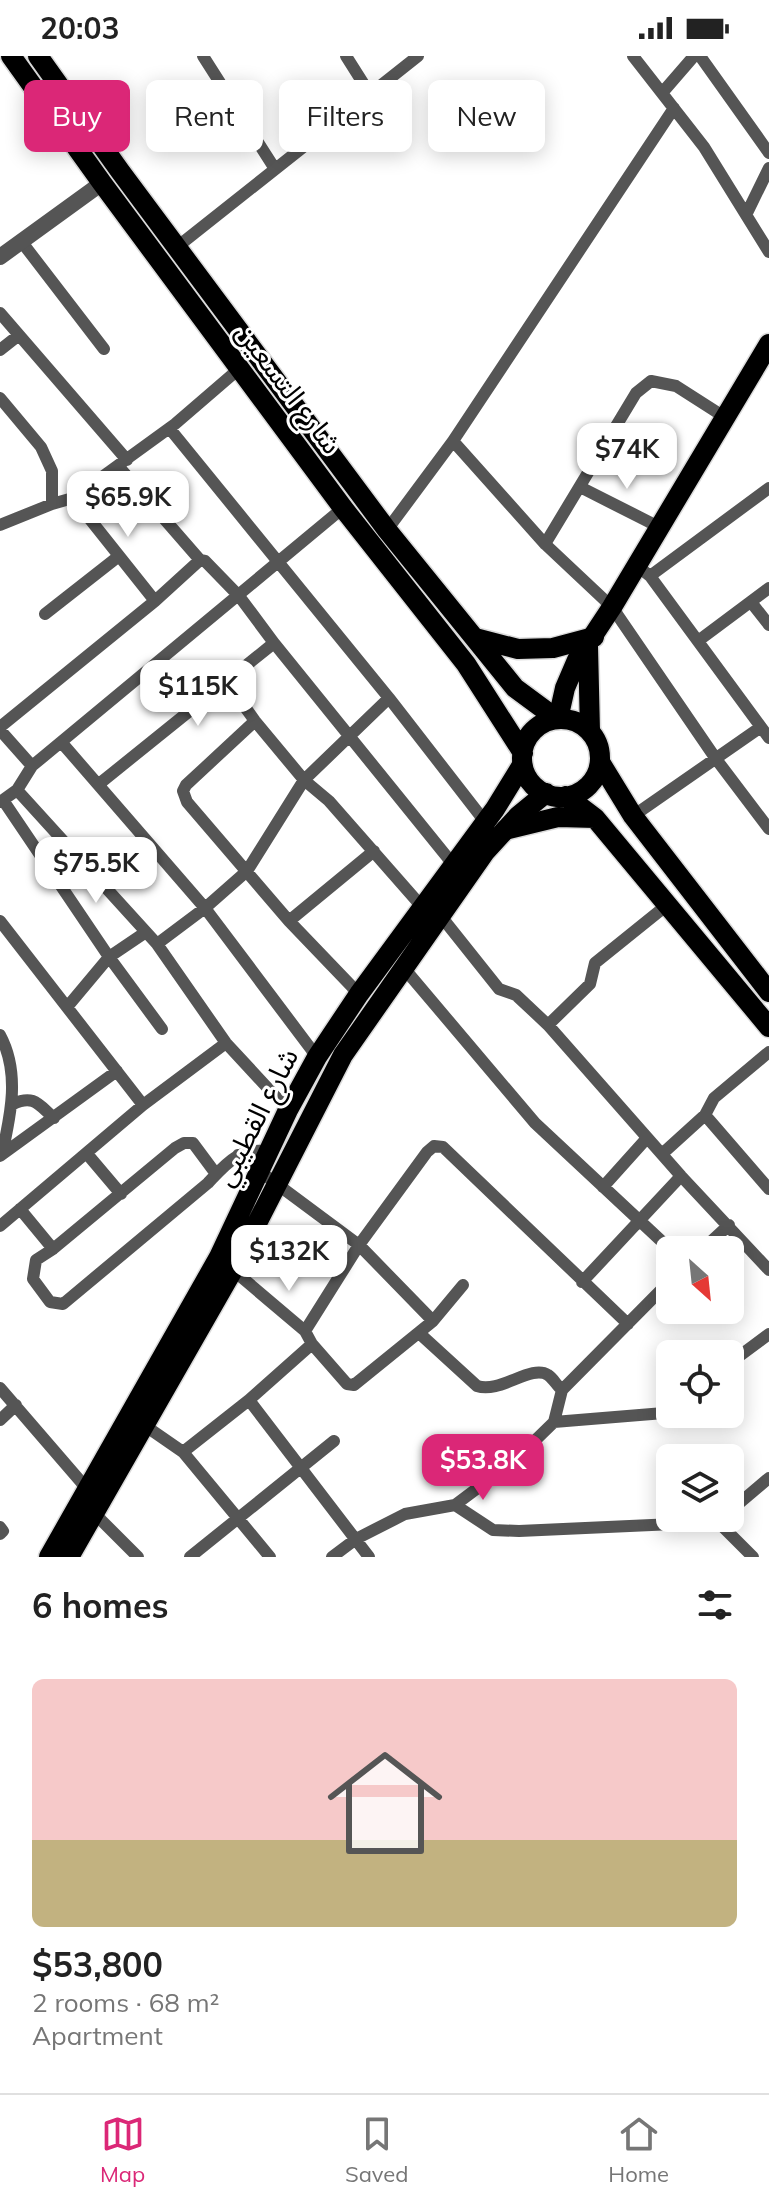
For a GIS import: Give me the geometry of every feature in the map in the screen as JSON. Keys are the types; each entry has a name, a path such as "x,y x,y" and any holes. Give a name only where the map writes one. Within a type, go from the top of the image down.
{"main road":[{"name":"شارع التسعين","path":"11,56 343,508 466,664 522,759"},
{"name":"شارع التسعين","path":"38,56 387,530 515,688 557,719"},
{"path":"102,183 120,171"},
{"path":"557,719 577,660 612,607 643,570 659,527 769,344"},
{"path":"475,638 518,649 553,648 591,641"},
{"path":"590,731 591,641"},
{"path":"556,795 578,793 597,774 599,746 590,731 576,721 557,719 534,730 522,759 532,784 595,818 769,1027"},
{"name":"شارع القطيبي","path":"69,1557 233,1270 268,1178 269,1152 317,1057 359,994 431,911 495,826 522,759"},
{"path":"600,762 633,816 769,992"},
{"name":"شارع القطيبي","path":"495,826 556,795"},
{"path":"495,826 549,819 595,818"},
{"name":"شارع القطيبي","path":"49,1557 219,1257 343,1055 403,967 431,911"}],"street":[{"path":"203,56 275,169"},
{"path":"346,56 361,80"},
{"path":"388,80 418,56"},
{"path":"633,56 704,147 769,252"},
{"path":"662,93 694,56"},
{"path":"700,56 769,153"},
{"path":"387,530 453,441 674,108"},
{"path":"177,247 297,152"},
{"path":"746,215 769,168"},
{"path":"0,257 102,183"},
{"path":"21,241 104,349"},
{"path":"0,313 200,560 205,561 239,596 459,873"},
{"path":"0,350 19,335"},
{"path":"0,525 73,498 170,429 240,368"},
{"path":"545,544 636,393 651,381 676,386 726,418"},
{"path":"0,398 41,447 52,471 52,504"},
{"path":"0,421 12,412"},
{"path":"170,429 495,826"},
{"path":"453,441 545,544 612,607 716,759 769,829"},
{"path":"580,487 659,527"},
{"path":"769,488 643,570 769,738"},
{"path":"73,498 155,601"},
{"path":"162,1029 2,801 17,790 32,766 343,508"},
{"path":"45,614 119,556"},
{"path":"32,766 0,728 155,601 200,560"},
{"path":"698,641 769,588"},
{"path":"751,602 769,625"},
{"path":"99,784 274,643"},
{"path":"227,682 304,780 329,801 499,989 516,995 548,1025 769,1270"},
{"path":"157,944 247,871 304,780 389,698"},
{"path":"255,721 186,785 183,791 187,802 289,921 359,994"},
{"path":"633,816 761,727"},
{"path":"62,743 205,908 317,1057"},
{"path":"17,790 157,944 226,1043 288,1110"},
{"path":"289,921 374,851"},
{"path":"548,1025 590,984 595,963 667,905"},
{"path":"0,921 143,1105"},
{"path":"68,1006 109,957 146,932"},
{"path":"403,967 535,1123 656,1236"},
{"path":"0,1035 9,1052 13,1104 1,1155"},
{"path":"0,1226 88,1155 143,1105 226,1043"},
{"path":"662,1154 705,1115 714,1098 769,1052"},
{"path":"1,1155 117,1071"},
{"path":"13,1104 22,1099 33,1100 54,1118"},
{"path":"705,1115 769,1189"},
{"path":"603,1187 647,1138"},
{"path":"216,1174 193,1143 184,1143 175,1148 36,1260 33,1279 50,1302 63,1304 216,1174 238,1155 255,1149 269,1152"},
{"path":"305,1331 359,1245 434,1146 443,1147 628,1324"},
{"path":"88,1155 121,1194"},
{"path":"238,1155 359,1245 433,1321"},
{"path":"582,1282 681,1176"},
{"path":"20,1209 53,1249"},
{"path":"717,1236 729,1225"},
{"path":"233,1270 305,1331 312,1344 347,1384 354,1385 433,1321 463,1285"},
{"path":"332,1557 356,1539 405,1514 455,1505 515,1460 554,1422 562,1390 656,1295"},
{"path":"419,1333 477,1386 487,1389 536,1372 547,1374 562,1390"},
{"path":"744,1353 769,1334"},
{"path":"183,1452 249,1400 312,1344"},
{"path":"0,1388 88,1490"},
{"path":"249,1400 369,1557"},
{"path":"0,1420 16,1405"},
{"path":"554,1422 656,1414"},
{"path":"144,1425 183,1452 270,1557"},
{"path":"190,1557 334,1441"},
{"path":"744,1499 769,1478"},
{"path":"455,1505 493,1530 656,1524"},
{"path":"94,1513 138,1557"},
{"path":"0,1527 3,1531 0,1534"},
{"path":"731,1532 753,1557"}]}
